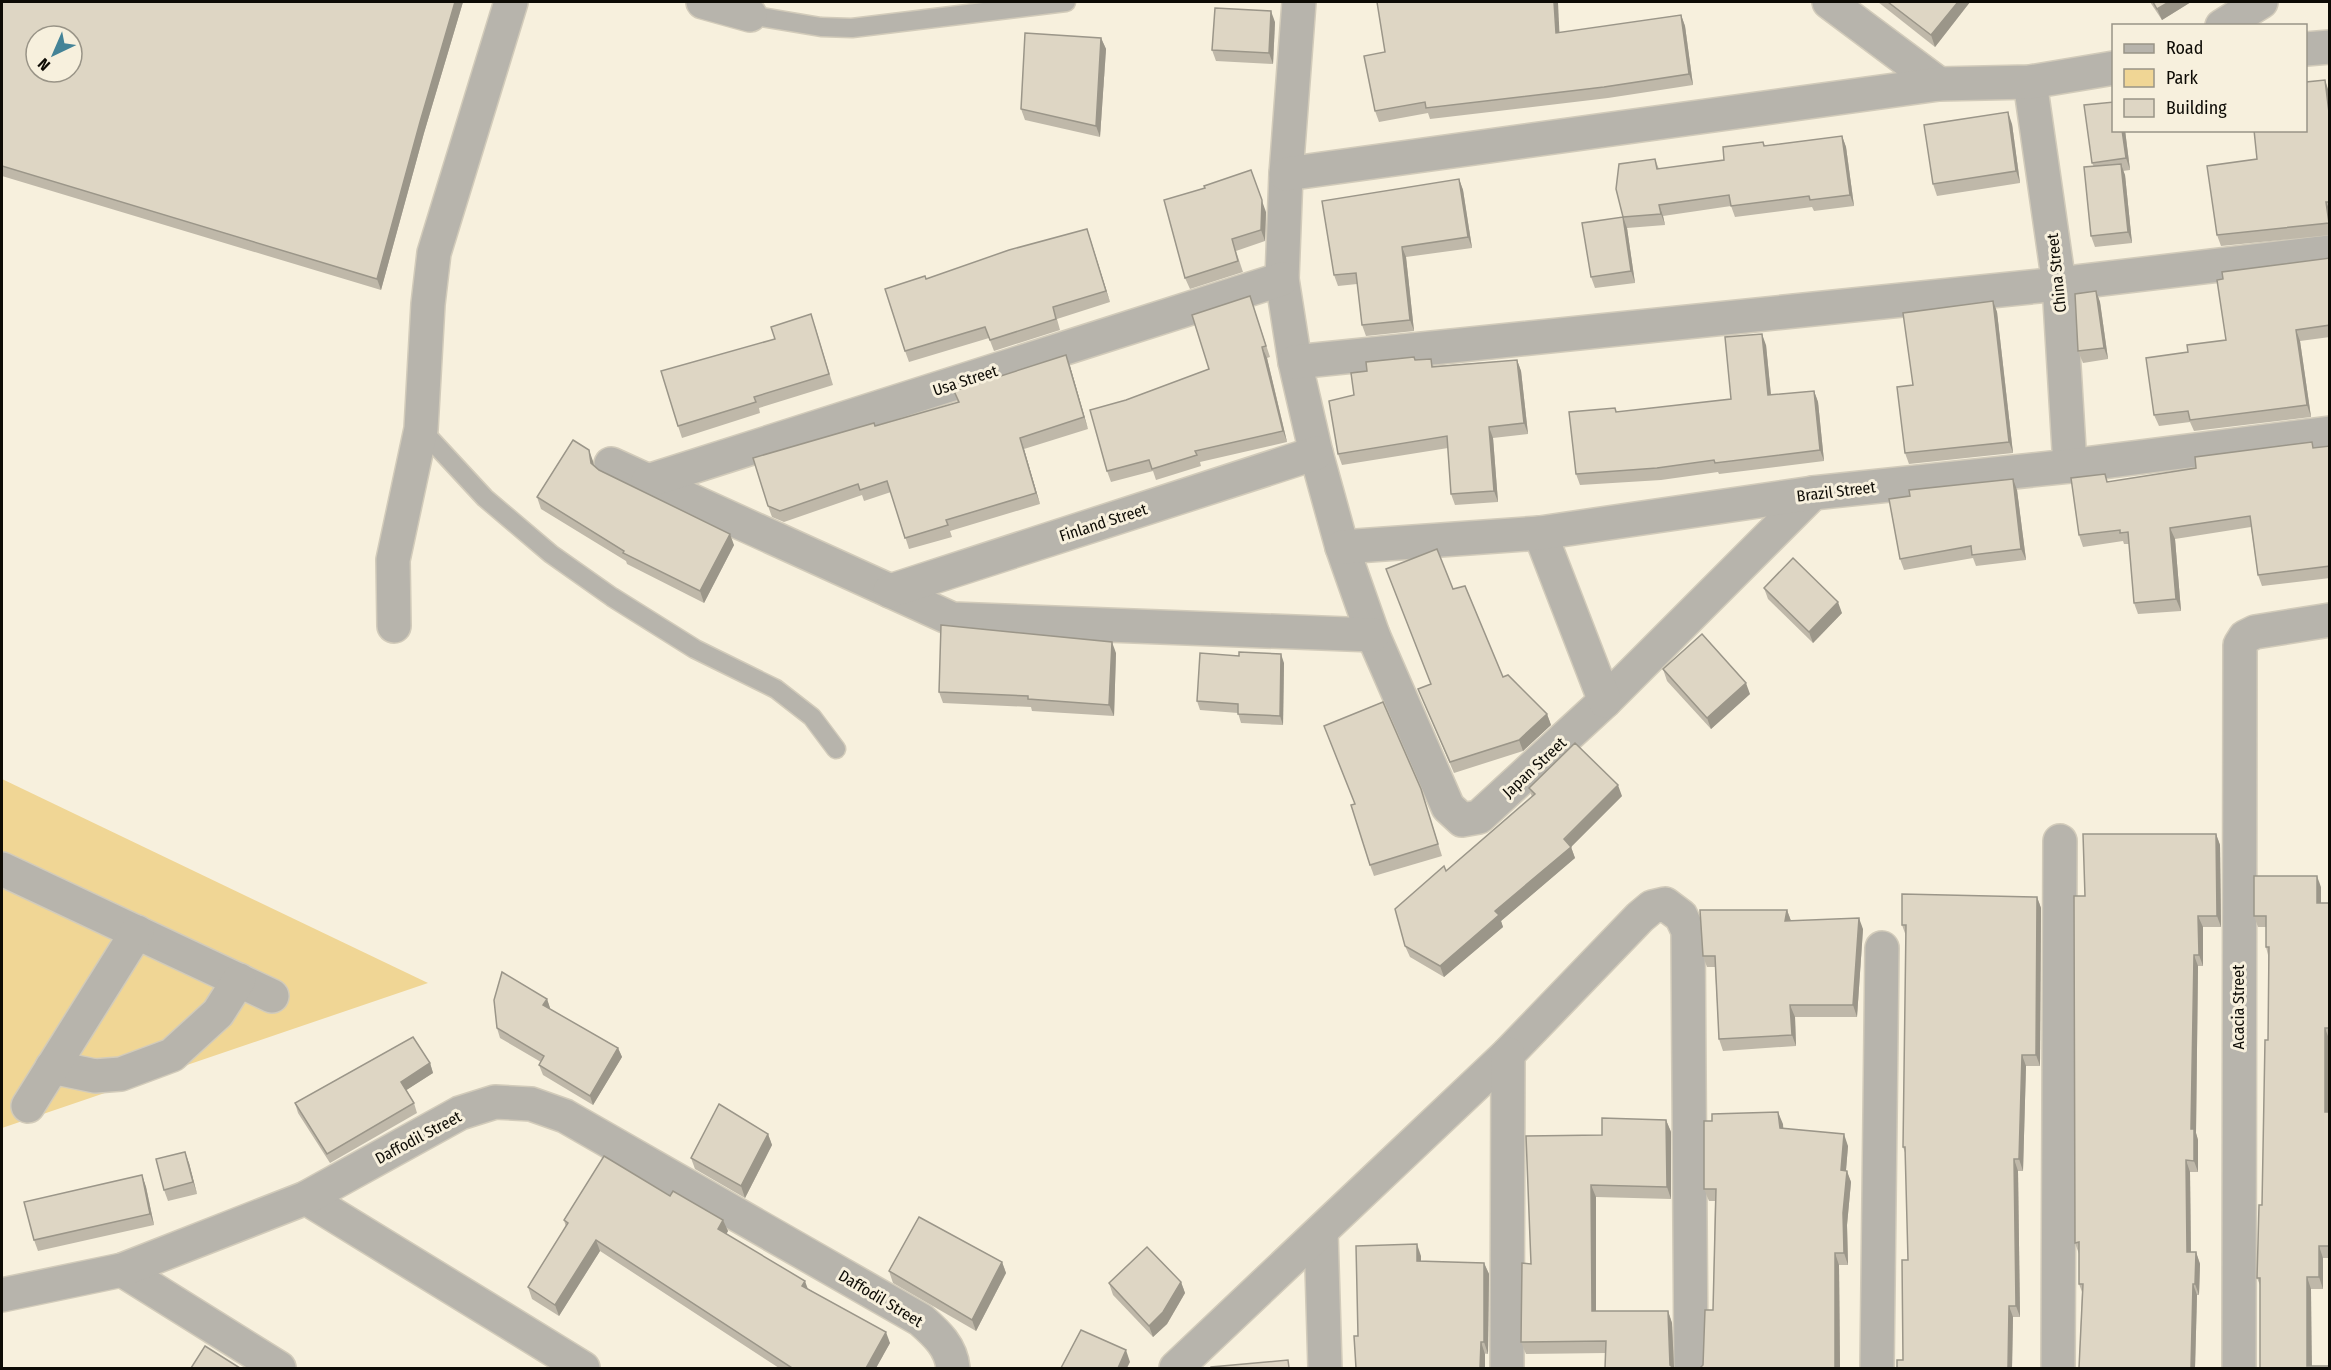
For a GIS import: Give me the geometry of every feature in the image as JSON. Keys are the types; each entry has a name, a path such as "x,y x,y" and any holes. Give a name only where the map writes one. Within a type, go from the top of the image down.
{"street":[{"path":"394,626 393,560 421,429 428,304 434,253 511,2"},
{"path":"703,2 750,15"},
{"name":"Japan Street","path":"1299,2 1286,174 1282,279 1295,362 1316,453 1342,547 1373,635 1448,807 1462,820 1479,817 1605,702 1813,493"},
{"path":"1829,2 1939,84"},
{"path":"2225,24 2261,2"},
{"path":"2307,49 2330,47"},
{"path":"1286,174 1939,84 2030,82 2112,68"},
{"name":"China Street","path":"2030,82 2059,284 2070,466"},
{"path":"1295,362 2059,284 2330,252"},
{"name":"Usa Street","path":"648,481 1282,279"},
{"name":"Brazil Street","path":"1342,547 1540,533 1813,493 2070,466 2330,433"},
{"name":"Finland Street","path":"890,591 1316,453"},
{"path":"611,464 952,619 1373,635"},
{"path":"1540,533 1605,702"},
{"name":"Acacia Street","path":"2239,1368 2240,645 2245,637 2255,632 2330,621"},
{"path":"2058,1368 2060,841"},
{"path":"2,868 272,996"},
{"path":"1176,1368 1508,1054 1640,917 1652,908 1665,904 1681,916 1688,931 1691,1368"},
{"path":"28,1106 137,932"},
{"path":"1877,1368 1882,948"},
{"path":"52,1067 95,1076 121,1074 172,1054 218,1013 239,980"},
{"path":"1507,1368 1508,1054"},
{"name":"Daffodil Street","path":"2,1295 122,1270 306,1198 460,1113 495,1102 531,1104 565,1116 921,1320 940,1337 952,1359 953,1368"},
{"path":"306,1198 583,1368"},
{"path":"1321,1232 1325,1368"},
{"path":"122,1270 279,1368"}],"lane":[{"path":"750,15 821,27 852,28 1066,2"},
{"path":"421,429 485,498 551,554 612,597 695,649 776,689 813,717 836,749"}],"green space":[{"path":"2,779 428,983 2,1128"}],"building":[{"path":"2,2 455,2 377,279 2,166"},
{"path":"1377,2 1554,2 1556,33 1681,15 1689,74 1604,87 1426,108 1425,102 1375,111 1364,56 1385,52"},
{"path":"1888,2 1958,2 1931,35"},
{"path":"2153,2 2169,2 2157,9"},
{"path":"1215,8 1271,11 1269,53 1212,50"},
{"path":"1025,33 1101,38 1096,126 1021,109"},
{"path":"2325,80 2330,121 2330,202 2326,202 2329,223 2217,235 2207,166 2257,159 2254,132 2307,132 2307,82"},
{"path":"2112,102 2112,132 2122,132 2126,158 2092,163 2084,105"},
{"path":"2008,112 2016,171 1933,184 1924,125"},
{"path":"1842,136 1850,195 1810,200 1809,196 1731,206 1729,195 1659,205 1661,214 1623,217 1616,189 1619,164 1655,159 1657,169 1724,160 1723,147 1763,142 1764,146"},
{"path":"2121,164 2128,232 2091,236 2084,167"},
{"path":"1251,170 1262,200 1261,230 1232,239 1238,261 1185,278 1164,200 1205,188 1204,186"},
{"path":"1459,179 1468,237 1402,247 1410,320 1362,325 1356,273 1334,275 1322,201"},
{"path":"1623,217 1631,271 1591,277 1582,223"},
{"path":"1087,229 1106,291 1053,307 1056,319 990,340 985,327 905,351 885,289 925,276 926,279 1009,250"},
{"path":"2330,258 2330,325 2296,330 2307,405 2190,420 2188,411 2154,415 2146,358 2188,352 2187,345 2226,340 2217,280 2223,279 2222,272"},
{"path":"2096,291 2104,348 2078,351 2075,294"},
{"path":"1250,296 1266,346 1262,347 1283,431 1195,451 1197,455 1152,469 1149,460 1107,471 1090,410 1126,400 1209,369 1192,315"},
{"path":"1993,301 2009,442 1905,453 1897,387 1913,385 1903,313"},
{"path":"811,314 829,374 754,397 756,402 678,426 661,371 775,339 771,327"},
{"path":"1762,334 1768,395 1814,391 1820,450 1715,463 1714,460 1657,468 1576,474 1569,412 1615,408 1616,412 1731,399 1725,337"},
{"path":"1066,355 1084,417 1020,438 1036,493 946,520 948,525 905,538 887,481 860,490 858,484 780,511 768,506 753,458 874,423 875,426 959,402 954,391"},
{"path":"1414,357 1415,360 1431,359 1432,367 1517,360 1524,423 1489,427 1494,491 1451,494 1447,436 1338,454 1329,401 1354,395 1351,373 1367,371 1366,362"},
{"path":"573,440 589,450 591,463 599,470 730,534 700,591 623,553 624,551 537,497"},
{"path":"2312,442 2313,448 2330,446 2330,566 2258,575 2250,516 2170,528 2176,599 2134,603 2128,532 2120,533 2120,530 2079,535 2071,478 2105,474 2107,482 2196,468 2195,457"},
{"path":"2013,479 2021,549 1972,555 1971,546 1900,559 1889,499 1910,496 1909,490"},
{"path":"1437,549 1453,589 1465,586 1503,677 1508,675 1547,714 1519,740 1450,762 1418,689 1431,684 1386,569"},
{"path":"1793,558 1838,602 1809,632 1764,588"},
{"path":"941,625 1112,642 1109,705 1028,699 1028,696 939,692"},
{"path":"1702,634 1746,683 1707,718 1663,669"},
{"path":"1239,652 1281,654 1280,716 1238,714 1238,704 1197,701 1200,653 1239,656"},
{"path":"1383,702 1421,789 1438,844 1370,865 1351,805 1355,804 1324,726"},
{"path":"1575,743 1618,785 1564,839 1571,847 1495,911 1499,915 1440,966 1405,946 1395,909 1444,866 1446,871 1535,794 1529,788"},
{"path":"2083,834 2216,834 2217,916 2198,916 2199,955 2194,955 2191,1129 2194,1129 2194,1161 2186,1160 2187,1252 2196,1252 2191,1368 2079,1368 2083,1284 2079,1284 2079,1242 2075,1243 2074,896 2085,896"},
{"path":"2254,876 2317,876 2317,903 2330,903 2330,1028 2325,1028 2325,1112 2330,1112 2330,1246 2319,1246 2319,1277 2307,1277 2307,1366 2330,1366 2330,1368 2260,1368 2260,1278 2257,1278 2259,1205 2262,1205 2265,1040 2268,1040 2269,947 2266,947 2266,916 2254,916"},
{"path":"1902,894 2037,897 2036,1055 2022,1055 2019,1159 2014,1159 2016,1306 2009,1306 2008,1368 1897,1368 1897,1360 1903,1360 1902,1260 1908,1260 1905,1147 1903,1147 1906,925 1902,925"},
{"path":"1700,910 1787,910 1785,921 1859,918 1853,1005 1790,1005 1792,1035 1719,1039 1715,956 1703,956"},
{"path":"502,972 547,999 543,1005 618,1048 590,1096 539,1065 544,1056 497,1028 494,1000"},
{"path":"413,1037 430,1063 401,1082 414,1103 327,1154 295,1103"},
{"path":"719,1104 768,1134 741,1186 691,1158"},
{"path":"1778,1112 1780,1128 1844,1134 1841,1170 1847,1171 1843,1213 1844,1253 1835,1253 1835,1368 1700,1368 1703,1365 1705,1310 1713,1310 1716,1189 1704,1189 1704,1121 1712,1121 1712,1114"},
{"path":"1602,1118 1666,1120 1667,1187 1591,1185 1592,1311 1668,1311 1670,1365 1674,1368 1605,1368 1606,1341 1521,1342 1522,1263 1531,1264 1526,1136 1602,1135"},
{"path":"185,1152 193,1182 164,1190 156,1159"},
{"path":"604,1156 670,1196 673,1191 723,1220 718,1229 805,1281 802,1286 886,1332 866,1368 792,1368 596,1240 555,1305 528,1287 568,1223 564,1220"},
{"path":"142,1175 150,1214 34,1240 24,1202"},
{"path":"919,1217 1002,1262 972,1320 889,1271"},
{"path":"1417,1244 1417,1261 1484,1263 1484,1342 1481,1342 1480,1368 1356,1368 1354,1336 1358,1336 1356,1246"},
{"path":"1147,1247 1181,1282 1163,1312 1149,1326 1109,1283"},
{"path":"1081,1330 1126,1350 1118,1368 1061,1368"},
{"path":"205,1346 240,1368 191,1368"},
{"path":"1288,1360 1289,1368 1211,1368 1211,1367"}]}
